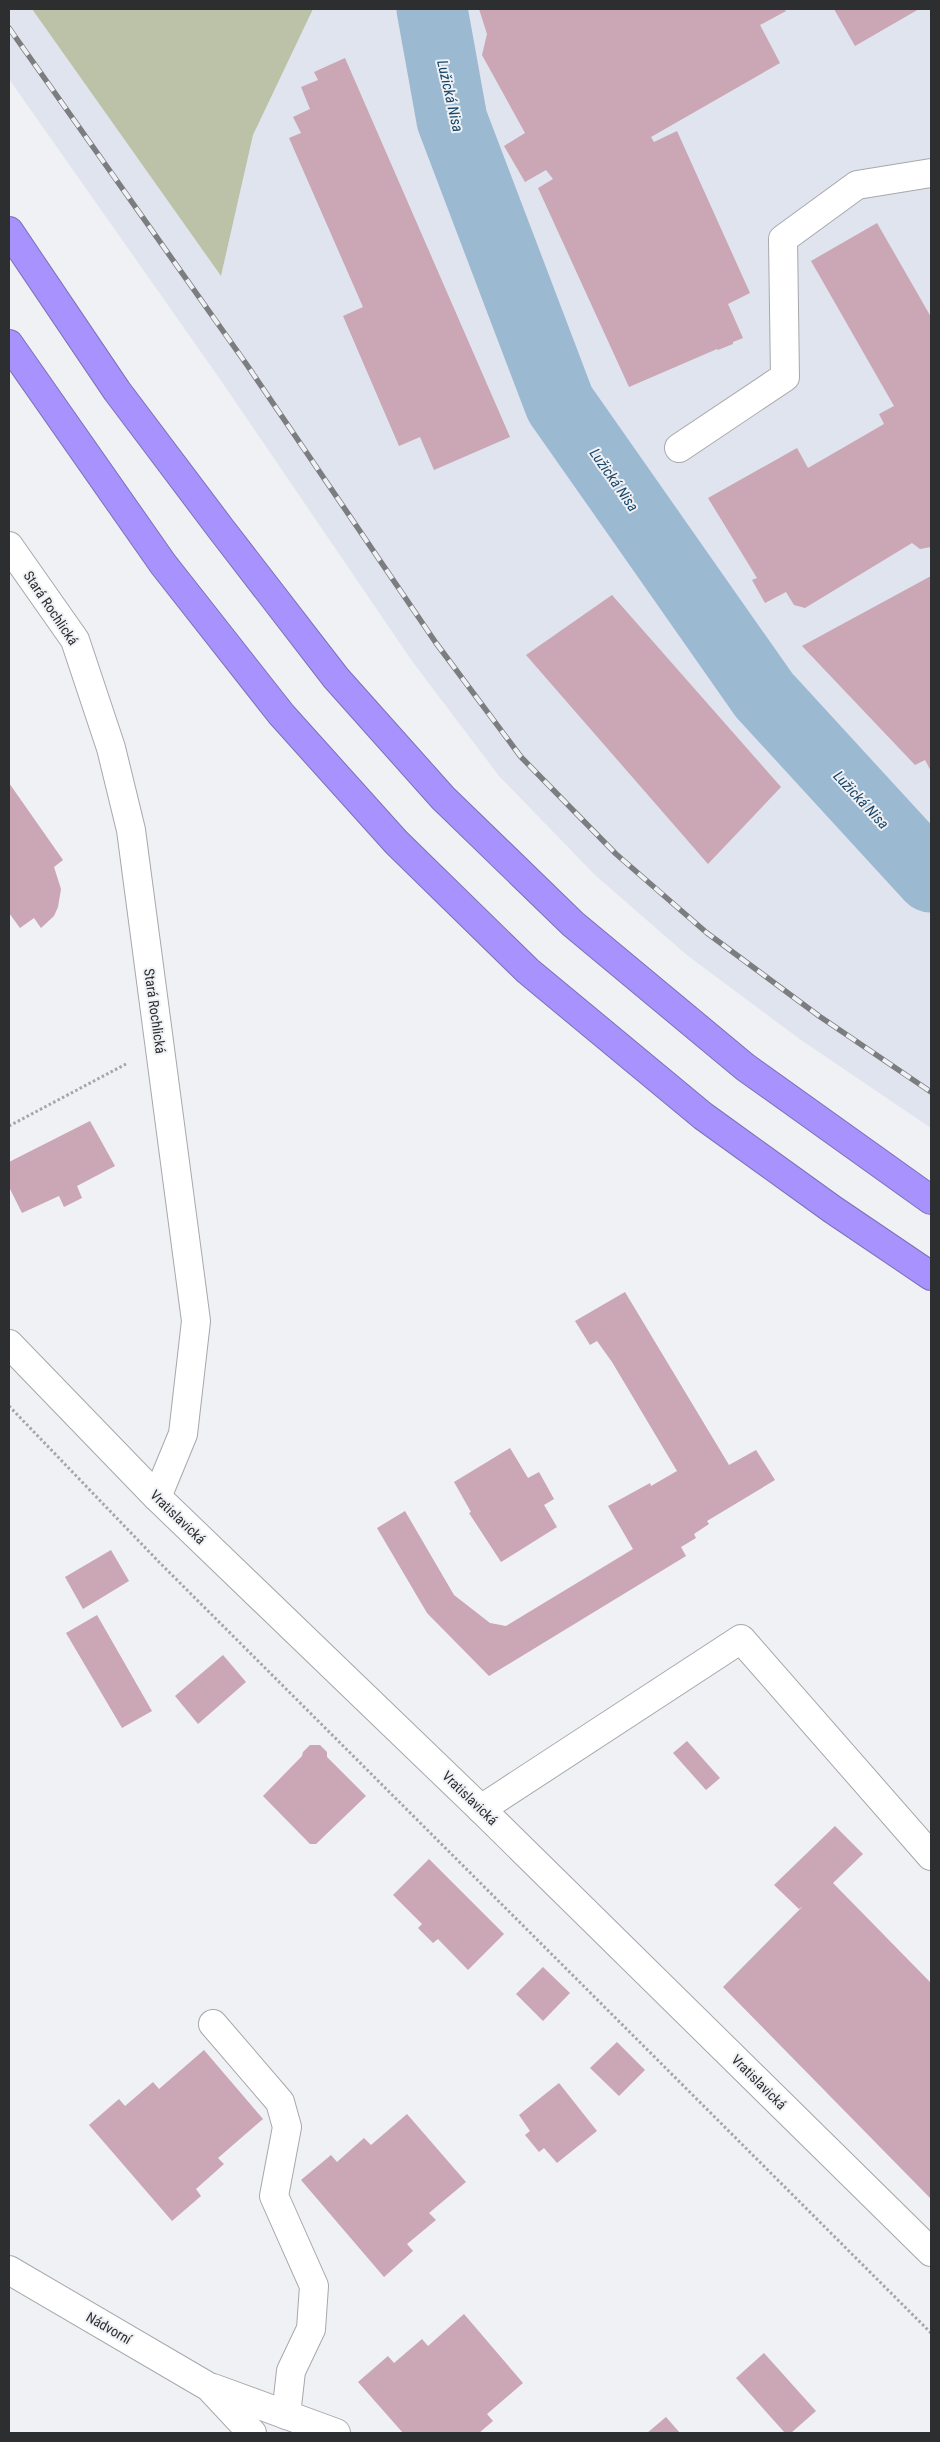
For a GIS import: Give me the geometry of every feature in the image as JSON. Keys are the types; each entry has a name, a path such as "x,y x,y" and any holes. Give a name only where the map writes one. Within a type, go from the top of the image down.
{"highway":[{"path":"9,231 117,391 227,536 336,678 443,798 573,924 745,1066 923,1194"},
{"path":"9,344 163,564 281,714 396,842 528,971 703,1116 832,1209 931,1276"}],"street":[{"path":"679,448 785,377 783,238 857,185 931,173"},
{"name":"Stará Rochlická","path":"9,546 75,640 110,748 131,830 196,1321 183,1434 157,1497"},
{"name":"Vratislavická","path":"9,1344 157,1497 481,1808 931,2252"},
{"path":"481,1808 741,1639 931,1856"},
{"path":"213,2024 280,2102 287,2127 274,2196 314,2286 310,2329 291,2372 286,2415"},
{"name":"Nádvorní","path":"9,2270 210,2387 336,2433"},
{"name":"Nádvorní","path":"210,2387 252,2433"}],"path":[{"path":"9,1126 160,1046"},
{"path":"9,1406 159,1562 931,2333"}],"shaded area":[{"path":"9,9 32,9 221,276 253,135 313,9 931,9 931,1128 801,1040 688,956 595,875 499,776 412,661 222,382 9,79"}],"green space":[{"path":"32,9 313,9 253,135 221,276"}],"building":[{"path":"479,9 784,9 786,11 760,25 780,63 651,137 654,142 677,131 750,293 728,304 743,338 733,342 733,344 629,387 538,188 553,179 546,170 525,182 504,146 525,133 482,55 487,34"},
{"path":"834,9 919,9 855,46"},
{"path":"345,58 510,437 434,470 420,437 399,446 343,316 363,307 289,138 301,133 293,117 310,109 301,87 318,80 314,72"},
{"path":"877,223 931,317 931,547 920,549 912,543 805,608 794,605 786,592 765,603 752,580 757,578 708,498 797,448 808,468 884,424 879,414 894,406 811,261"},
{"path":"931,576 931,771 925,760 915,765 802,646"},
{"path":"612,595 781,787 708,864 526,655"},
{"path":"9,783 63,860 54,867 61,889 58,907 54,916 41,928 34,918 20,928 9,913"},
{"path":"90,1121 115,1166 77,1186 82,1198 64,1207 59,1196 22,1213 9,1187 9,1162"},
{"path":"625,1292 729,1465 756,1450 775,1480 707,1521 709,1524 694,1534 696,1538 681,1547 686,1556 489,1676 427,1613 377,1528 405,1511 454,1595 490,1623 506,1626 633,1549 608,1506 650,1483 651,1486 677,1471 612,1362 597,1341 590,1345 575,1321"},
{"path":"510,1448 528,1478 539,1472 554,1499 544,1505 557,1527 501,1562 469,1513 471,1512 454,1482"},
{"path":"111,1550 129,1581 83,1609 65,1577"},
{"path":"97,1615 152,1711 122,1728 66,1633"},
{"path":"223,1655 246,1682 198,1724 175,1696"},
{"path":"687,1741 720,1778 706,1790 673,1753"},
{"path":"310,1745 320,1745 327,1752 327,1757 366,1796 316,1844 310,1844 263,1796 302,1756 303,1752"},
{"path":"835,1826 863,1854 833,1883 931,1983 931,2199 723,1987 803,1906 799,1909 774,1885"},
{"path":"429,1859 504,1934 468,1970 438,1939 433,1943 418,1928 422,1924 393,1895"},
{"path":"543,1967 570,1993 543,2021 516,1994"},
{"path":"617,2042 645,2070 619,2096 590,2068"},
{"path":"204,2050 263,2119 218,2158 224,2164 196,2189 201,2196 172,2221 89,2125 119,2099 125,2106 153,2082 159,2089"},
{"path":"559,2083 597,2131 557,2163 544,2148 539,2152 525,2135 530,2131 519,2115"},
{"path":"407,2114 466,2182 429,2213 436,2220 407,2244 413,2251 384,2277 301,2180 331,2155 337,2162 364,2138 371,2145"},
{"path":"464,2314 523,2383 487,2414 493,2421 479,2433 403,2433 358,2382 388,2356 394,2363 422,2339 428,2346"},
{"path":"764,2353 816,2411 791,2433 785,2433 736,2378"},
{"path":"666,2417 680,2433 647,2433"}],"waterway":[{"name":"Lužická Nisa","path":"432,9 452,120 560,404 764,695 931,877"}],"railway":[{"path":"9,28 247,365 436,643 521,757 616,854 707,933 819,1016 931,1092"}]}
